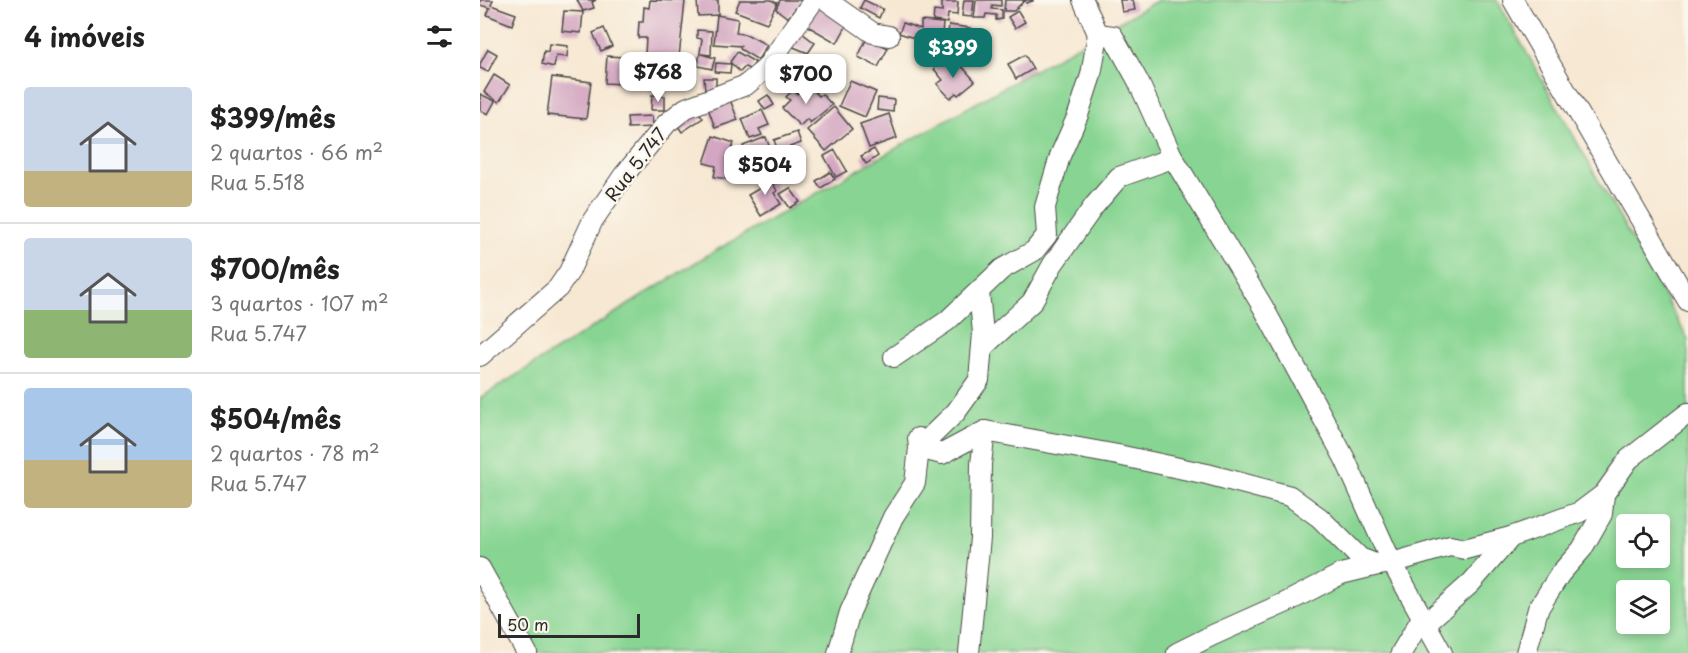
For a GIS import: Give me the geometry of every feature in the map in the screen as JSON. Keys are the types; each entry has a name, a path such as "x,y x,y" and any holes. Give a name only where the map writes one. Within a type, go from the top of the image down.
{"street":[{"name":"Rua 5.747","path":"480,356 558,288 569,272 593,220 624,175 667,123 686,108 746,85 765,69 814,0"},
{"path":"826,0 873,33 889,36"},
{"path":"894,357 947,321 1002,268 1034,251 1047,235 1045,207 1060,156 1078,115 1091,75 1098,34 1083,0"},
{"path":"1513,0 1688,301"},
{"path":"1098,34 1113,36 1138,81 1172,156 1263,307 1345,459 1385,564 1424,621 1442,653"},
{"path":"982,348 1032,302 1053,264 1119,177 1172,156"},
{"path":"838,653 849,612 893,517 915,483 919,443 956,412 980,380 983,333 979,292"},
{"path":"1177,653 1341,574 1450,546 1466,549 1511,537 1580,512 1604,494 1629,459 1688,413"},
{"path":"919,443 942,454 985,431 1207,474 1290,496 1320,518 1360,558 1385,564"},
{"path":"969,653 980,537 981,464 985,431"},
{"path":"1526,653 1538,609 1560,574 1582,549 1602,513 1604,494"},
{"path":"1401,653 1424,621 1471,583 1511,537"},
{"path":"480,568 527,653"}],"green space":[{"path":"1158,0 1497,0 1688,339 1688,653 535,653 480,557 480,398 706,256"}],"building":[{"path":"480,0 493,0 491,5 516,14 512,25 487,15 490,8 480,5"},
{"path":"577,0 596,0 592,2 594,8 583,11"},
{"path":"650,0 685,1 679,57 645,54 646,38 638,38 639,22 643,22 644,7 649,8"},
{"path":"697,0 718,0 718,15 698,16"},
{"path":"740,0 771,0 777,3 767,23 735,11"},
{"path":"780,0 802,0 788,18 776,9"},
{"path":"864,0 883,9 879,18 860,8"},
{"path":"964,0 974,0 972,17 962,16"},
{"path":"976,0 1001,0 1001,6 992,5 992,9 1002,10 1002,19 996,20 996,15 986,14 985,18 974,18"},
{"path":"1005,0 1025,0 1014,11 1004,11"},
{"path":"1120,0 1133,0 1135,10 1122,12"},
{"path":"942,2 958,2 957,15 948,14 947,23 933,21 934,11 942,12"},
{"path":"814,6 849,21 837,43 804,24"},
{"path":"564,11 583,12 581,33 562,31"},
{"path":"1018,11 1025,22 1015,28 1008,17"},
{"path":"717,15 738,19 736,33 748,35 767,45 758,60 740,49 741,46 714,44"},
{"path":"921,21 943,23 941,44 919,42 920,40 899,33 903,23 921,29"},
{"path":"949,25 970,28 968,44 947,41"},
{"path":"604,28 612,46 601,51 593,33"},
{"path":"697,30 712,31 711,55 701,54 715,58 712,69 698,66 702,39 697,38"},
{"path":"798,30 815,43 808,53 791,46"},
{"path":"867,38 888,48 878,67 858,57"},
{"path":"549,44 568,46 567,57 556,56 554,67 542,64 544,51 548,52"},
{"path":"488,49 497,54 488,72 480,68 480,64"},
{"path":"737,52 755,62 751,70 745,67 740,72 730,62"},
{"path":"1025,55 1033,69 1016,79 1008,64"},
{"path":"607,56 624,57 622,84 605,83"},
{"path":"814,59 829,69 817,88 801,78"},
{"path":"944,61 951,69 959,63 975,81 958,95 956,93 950,98 937,84 943,80 934,69"},
{"path":"716,63 731,64 730,73 715,72"},
{"path":"777,65 796,80 790,88 770,74"},
{"path":"494,75 510,85 499,102 484,92"},
{"path":"552,77 591,82 586,119 547,115"},
{"path":"704,78 716,78 716,91 705,91"},
{"path":"850,81 876,92 865,117 839,106"},
{"path":"807,84 819,96 822,94 832,105 810,123 807,119 800,126 782,108 790,100 786,97 793,90 797,94"},
{"path":"480,94 495,101 488,114 480,110"},
{"path":"652,95 665,96 665,110 651,110"},
{"path":"768,95 774,105 765,110 759,101"},
{"path":"729,97 738,120 715,128 707,105"},
{"path":"878,98 894,100 893,112 877,110"},
{"path":"834,107 852,129 826,151 807,130"},
{"path":"696,108 703,118 682,132 675,122"},
{"path":"762,110 769,125 759,129 762,135 750,139 742,119"},
{"path":"889,114 897,138 869,148 860,124"},
{"path":"652,116 653,127 628,128 627,117"},
{"path":"797,132 801,143 778,151 774,140"},
{"path":"713,136 734,143 731,152 744,155 739,181 714,177 716,166 704,163"},
{"path":"766,137 776,166 753,175 743,146"},
{"path":"874,149 878,156 866,164 861,156"},
{"path":"835,150 847,171 836,177 824,156"},
{"path":"830,172 835,179 821,188 816,181"},
{"path":"768,174 777,191 774,193 781,204 761,216 748,195 762,187 757,180"},
{"path":"790,188 800,202 790,208 780,194"}]}
